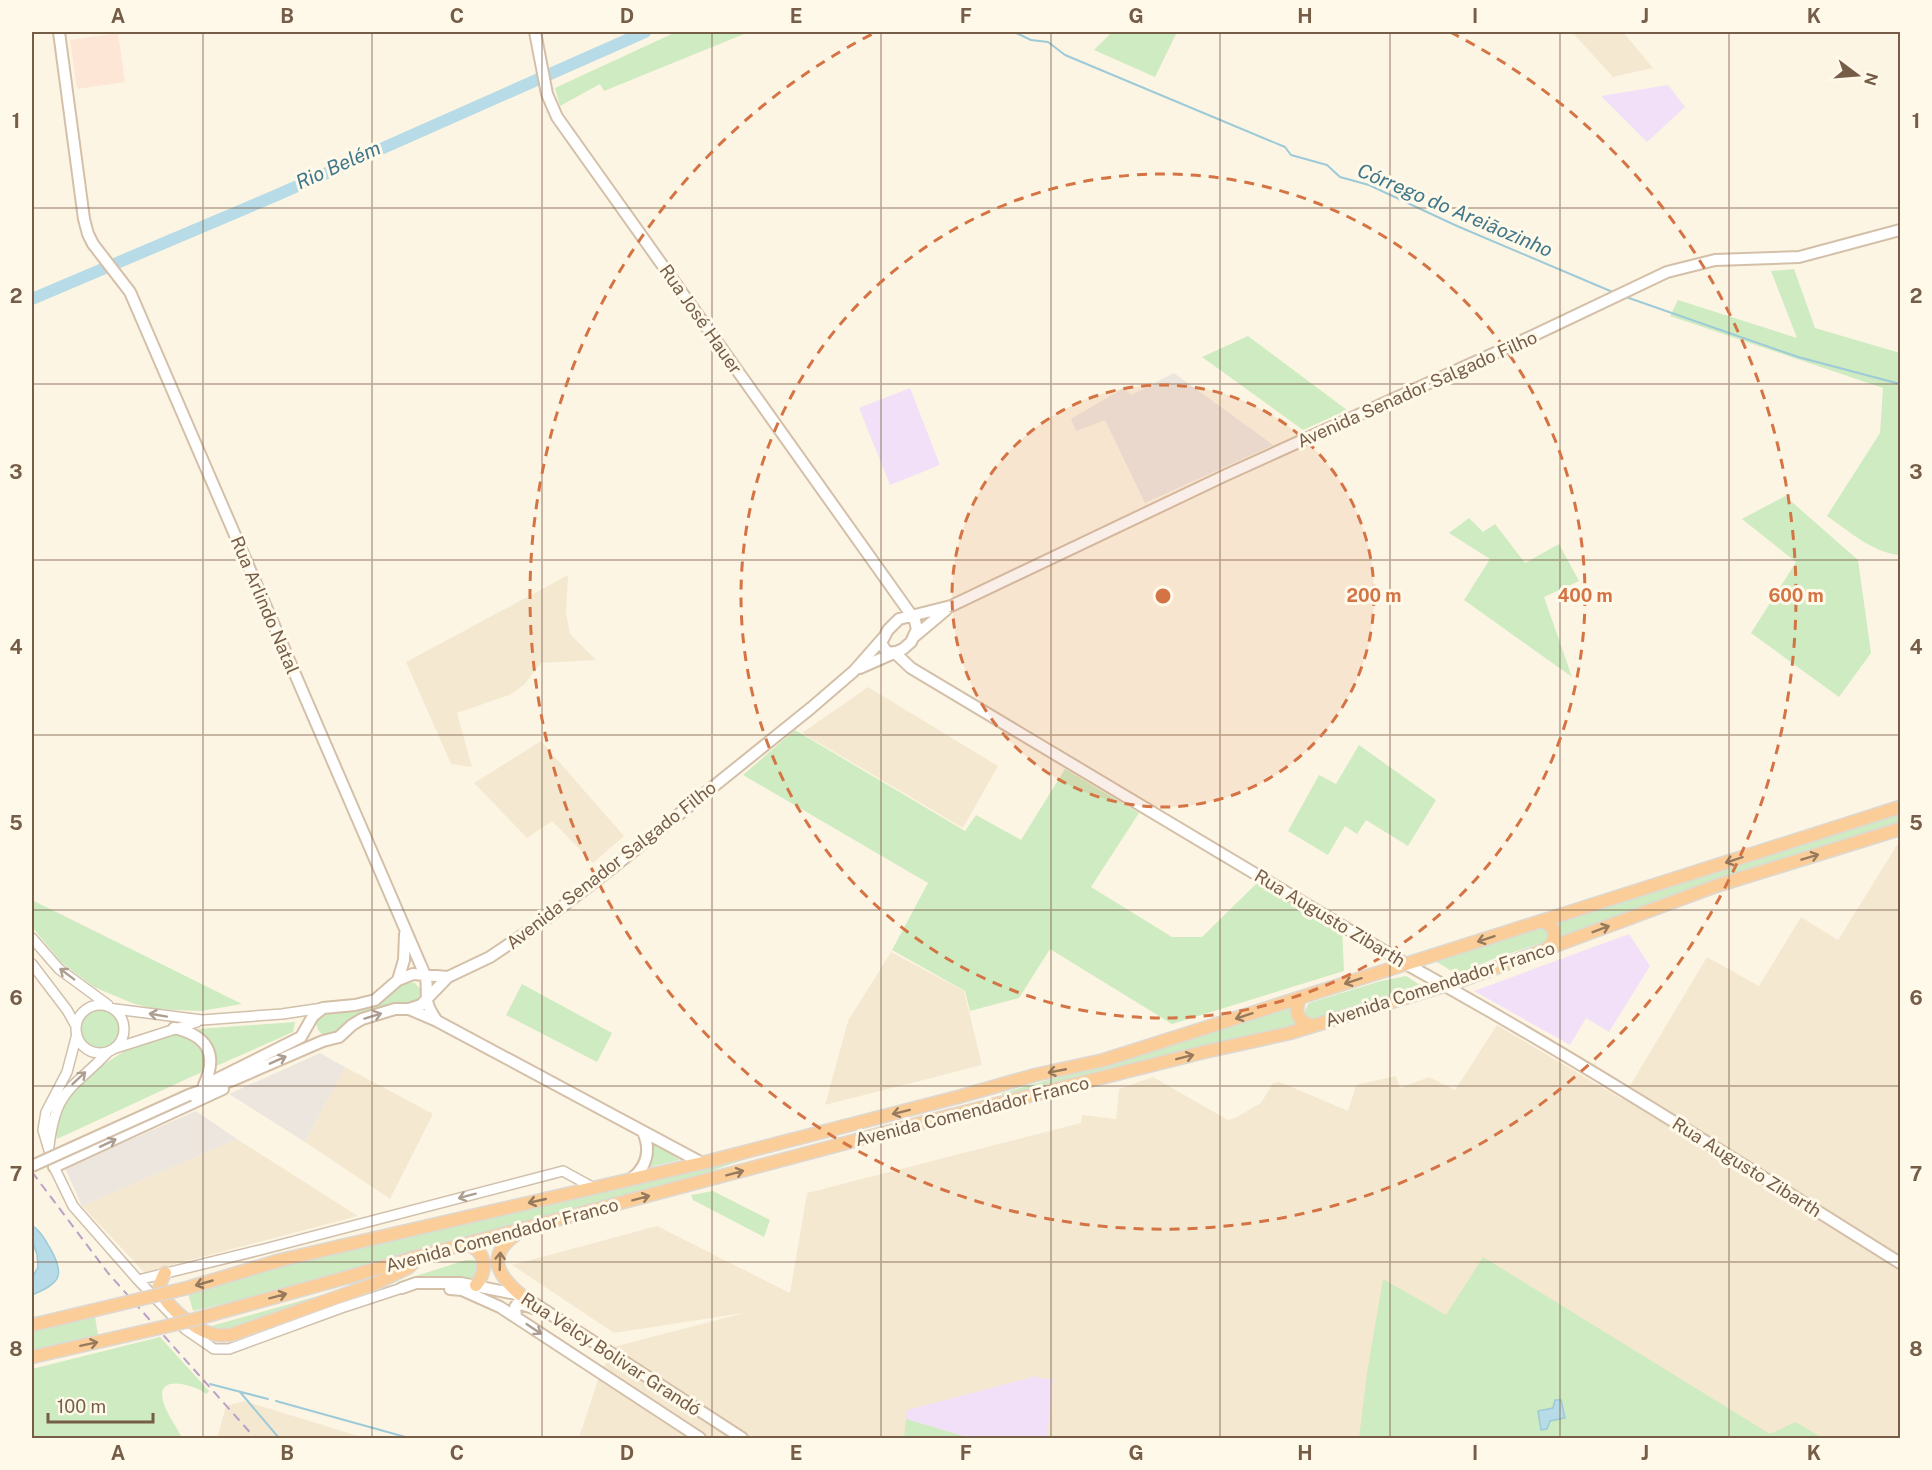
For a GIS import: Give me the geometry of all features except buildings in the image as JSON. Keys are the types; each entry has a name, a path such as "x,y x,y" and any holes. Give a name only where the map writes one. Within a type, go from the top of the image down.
{"highway":[{"name":"Avenida Comendador Franco","path":"32,1325 187,1288 281,1260 702,1163 1035,1075 1113,1057 1900,807"},
{"name":"Avenida Comendador Franco","path":"32,1357 185,1322 420,1256 925,1122 1312,1026 1445,986 1716,886 1900,829"},
{"path":"1542,921 1553,928 1555,935 1553,943 1546,950"},
{"path":"1300,998 1297,1014 1304,1023 1312,1026"},
{"path":"925,1122 928,1112 947,1107 958,1097"},
{"path":"522,1295 501,1275 498,1261 502,1248 508,1240 523,1229"},
{"path":"466,1244 474,1247 483,1259 483,1274 476,1285"},
{"path":"159,1274 164,1298 178,1313 197,1328 213,1335 231,1335 377,1283 409,1267 420,1256"}],"main road":[{"name":"Rua Arlindo Natal","path":"60,32 84,219 88,234 130,292 197,443 277,635 425,975 429,1009 437,1022"},
{"name":"Rua José Hauer","path":"535,32 538,58 547,94 557,117 750,390 783,432 895,595 913,616"},
{"name":"Avenida Senador Salgado Filho","path":"32,1166 189,1095 233,1080 323,1041 339,1037 362,1019 395,1009 409,1009 421,1005 448,977 490,957 542,922 811,708 854,671 899,619 951,606 1226,475 1622,295 1667,272 1715,260 1799,256 1900,230"},
{"path":"894,624 899,606 895,595"},
{"name":"Avenida Senador Salgado Filho","path":"854,671 903,649 951,606"},
{"path":"911,668 907,655 917,629 913,616"},
{"name":"Rua Augusto Zibarth","path":"883,638 883,648 911,668 1406,964 1622,1089 1900,1263"},
{"name":"Rua Arlindo Natal","path":"398,981 404,960 405,931"},
{"path":"323,1008 375,1000 398,981 413,974 448,977"},
{"name":"Avenida Senador Salgado Filho","path":"189,1095 204,1085 301,1037 313,1016 323,1008"},
{"path":"409,1009 702,1163"},
{"path":"310,1023 311,1031 323,1041"},
{"path":"174,1028 195,1034 208,1049 211,1063 204,1085"},
{"path":"54,1167 220,1092 233,1080"},
{"path":"630,1180 644,1167 647,1158 647,1144 643,1132"},
{"name":"Rua Velcy Bolivar Grandó","path":"402,1288 416,1282 476,1285 522,1295 730,1434 742,1438"},
{"name":"Rua Velcy Bolivar Grandó","path":"402,1288 462,1290 482,1298 516,1317 696,1437"},
{"path":"516,1317 515,1307 520,1303 563,1323"},
{"path":"696,1437 707,1438"}],"street":[{"path":"32,938 59,969 120,1014 125,1028 124,1036 112,1050"},
{"path":"32,964 67,1010 79,1041 90,1051 97,1053 202,1020 282,1014 323,1008"},
{"path":"76,1030 78,1019 87,1008 101,1004 202,1020"},
{"path":"282,1014 310,1023"},
{"name":"Rua Velcy Bolivar Grandó","path":"76,1030 67,1072 46,1112 43,1130 54,1167 72,1206 191,1335 214,1349 229,1349 402,1288"},
{"name":"Rua Velcy Bolivar Grandó","path":"49,1149 53,1121 66,1091 112,1050"},
{"name":"Avenida Comendador Franco","path":"138,1280 264,1250 563,1171 594,1188"},
{"path":"147,1289 159,1274"}],"shaded area":[{"path":"1572,32 1623,32 1653,68 1613,77"},
{"path":"118,33 125,82 77,89 70,40"},
{"path":"1668,85 1685,107 1647,142 1601,96"},
{"path":"1174,373 1273,445 1145,503 1105,420 1076,431 1071,419 1124,388 1131,395"},
{"path":"910,388 940,465 890,485 859,408"},
{"path":"568,575 566,612 570,634 596,660 541,663 524,685 509,695 457,713 472,767 451,764 406,662"},
{"path":"868,687 998,766 963,828 802,733"},
{"path":"541,741 624,836 593,863 552,821 527,838 474,783"},
{"path":"1900,844 1900,1438 579,1438 598,1380 613,1347 744,1313 614,1333 512,1265 657,1226 790,1293 807,1193 1081,1123 1082,1115 1116,1119 1119,1089 1153,1077 1228,1120 1261,1103 1273,1083 1280,1082 1348,1111 1356,1085 1396,1076 1400,1088 1429,1077 1455,1090 1497,1025 1622,1099 1707,957 1759,986 1801,917 1838,940 1897,845"},
{"path":"1629,934 1650,966 1609,1032 1586,1018 1570,1045 1474,991"},
{"path":"891,952 964,991 982,1065 825,1105 848,1021"},
{"path":"320,1053 345,1067 305,1142 229,1094"},
{"path":"345,1067 433,1114 390,1199 305,1142"},
{"path":"196,1111 237,1139 82,1206 65,1168"},
{"path":"237,1139 358,1216 144,1272 82,1206"},
{"path":"1037,1376 1053,1379 1047,1438 970,1438 906,1419 907,1410"},
{"path":"244,1401 365,1438 217,1438 226,1406"}],"green space":[{"path":"676,32 749,32 604,91 600,84 560,106 555,88"},
{"path":"1112,32 1177,32 1155,77 1094,50"},
{"path":"1794,269 1815,328 1900,353 1900,555 1871,546 1827,516 1880,433 1883,388 1670,316 1678,300 1797,338 1771,271"},
{"path":"1248,336 1347,410 1303,430 1202,357"},
{"path":"1785,496 1858,560 1871,653 1839,697 1751,633 1796,562 1742,519"},
{"path":"1469,518 1483,532 1495,524 1525,563 1559,544 1579,581 1544,597 1572,677 1464,600 1490,559 1449,533"},
{"path":"795,730 965,831 976,815 1021,840 1065,769 1139,813 1091,887 1172,937 1202,937 1257,883 1342,928 1344,971 1172,1024 1050,949 1019,998 970,1011 965,991 892,950 928,883 743,775"},
{"path":"1359,745 1436,800 1408,846 1366,820 1357,834 1345,826 1328,855 1288,831 1319,775 1336,784"},
{"path":"1900,812 1900,826 1558,941 1560,932 1553,920"},
{"path":"32,900 242,1004 201,1011 154,1009 132,1003 94,987 62,963 32,927"},
{"path":"1547,925 1550,940 1493,959 1458,975 1432,959"},
{"path":"1406,976 1420,985 1310,1021 1304,1013 1308,1004 1312,1002 1381,981"},
{"path":"410,982 415,983 421,990 416,1003 335,1035 324,1036 318,1030 316,1023 321,1015 374,1006"},
{"path":"522,984 612,1033 597,1062 506,1015"},
{"path":"1294,1007 1310,1026 1003,1099 1002,1093 1173,1045"},
{"path":"100,1008 108,1009 115,1014 120,1021 120,1037 115,1044 108,1049 100,1050 92,1049 85,1044 80,1037 79,1029 80,1021 85,1014 92,1009"},
{"path":"295,1022 293,1032 214,1067 215,1061 211,1046 198,1029"},
{"path":"173,1033 194,1040 203,1048 204,1071 57,1139 56,1124 61,1108 85,1080 133,1047"},
{"path":"651,1139 680,1160 650,1167 653,1153"},
{"path":"766,1152 679,1182 349,1273 193,1311 188,1293 282,1264"},
{"path":"713,1191 770,1220 764,1237 693,1200 691,1195"},
{"path":"1483,1257 1770,1434 1795,1422 1823,1438 1359,1438 1383,1279 1446,1315"},
{"path":"466,1260 474,1260 479,1266 479,1273 473,1279 438,1278 394,1283"},
{"path":"387,1272 389,1274 218,1334 204,1328 350,1287 349,1282"},
{"path":"95,1317 98,1335 32,1351 32,1331"},
{"path":"160,1337 209,1391 206,1394 192,1387 176,1384 164,1388 162,1394 164,1404 182,1438 32,1438 32,1369"},
{"path":"906,1419 970,1438 904,1438"}],"water":[{"path":"32,1225 50,1248 59,1272 58,1278 49,1287 32,1295 32,1278 38,1267 37,1254 32,1241"},
{"path":"1555,1400 1561,1400 1565,1418 1550,1421 1547,1429 1541,1430 1538,1411 1553,1408"}],"waterway":[{"name":"Rio Belém","path":"32,299 277,195 645,32"},
{"name":"Córrego do Areiãozinho","path":"1014,32 1031,40 1048,42 1065,55 1285,147 1291,155 1327,165 1340,177 1369,185 1457,226 1615,293"},
{"name":"Córrego do Areiãozinho","path":"1626,297 1798,357 1900,384"},
{"path":"210,1384 268,1399"},
{"path":"240,1392 279,1438"},
{"path":"276,1401 409,1438"}],"railway":[{"path":"32,1172 108,1273 255,1438"}]}
